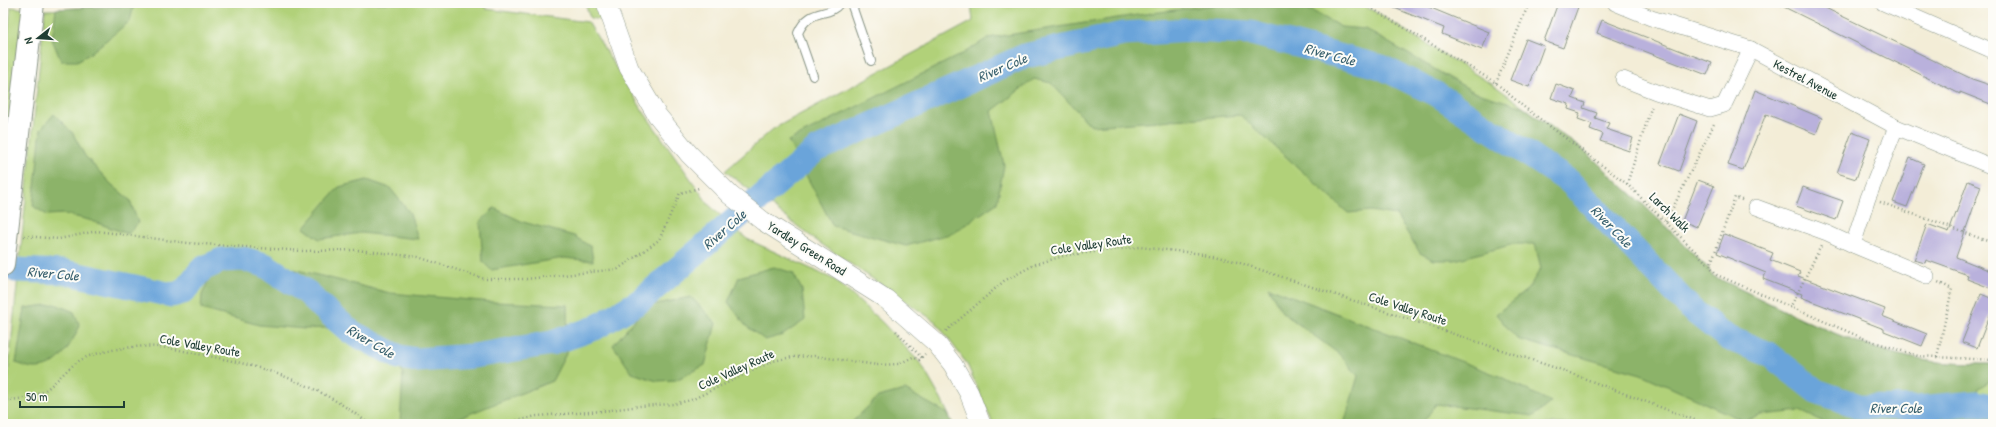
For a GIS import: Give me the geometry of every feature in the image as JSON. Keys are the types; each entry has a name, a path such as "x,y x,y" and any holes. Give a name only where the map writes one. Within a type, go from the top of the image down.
{"main road":[{"path":"3,265 33,3"}],"street":[{"name":"Yardley Green Road","path":"606,3 629,68 657,114 689,154 730,195 763,221 830,262 886,299 936,343 953,364 969,393 981,424"},
{"name":"Kestrel Avenue","path":"1615,3 1651,18 1751,50 1896,127 1993,167"},
{"path":"1884,3 1914,10 1993,52"},
{"path":"1623,79 1656,92 1710,109 1724,105 1751,50"},
{"path":"1853,245 1868,198 1896,127"},
{"path":"1756,207 1827,233 1927,276"}],"lane":[{"path":"813,76 798,32 803,22 807,19 837,7 840,3"},
{"path":"851,3 871,61"}],"path":[{"name":"Larch Walk","path":"1363,3 1496,83 1524,107 1627,184 1710,266 1717,275 1790,308 1865,339 1918,356 1993,360"},
{"path":"1496,83 1529,3"},
{"path":"1627,184 1656,92"},
{"path":"1666,222 1724,105"},
{"path":"20,235 59,239 97,232 188,243 295,251 357,250 418,256 485,279 526,279 618,269 659,240 680,193 706,186"},
{"path":"1710,266 1735,197 1756,207"},
{"path":"1868,198 1993,242"},
{"path":"1790,308 1827,233"},
{"name":"Cole Valley Route","path":"501,424 537,416 603,411 685,402 773,361 792,357 814,356 877,365 899,364 912,357 920,360 945,332 1004,281 1036,264 1067,255 1139,247 1204,254 1231,260 1540,363 1705,424"},
{"path":"1927,276 1952,289 1937,357"},
{"name":"Cole Valley Route","path":"3,400 31,397 44,391 67,369 88,356 121,348 158,347 244,363 285,376 328,395 368,424"}],"green space":[{"path":"181,3 483,3 486,9 588,22 643,111 709,205 747,239 835,280 882,322 921,364 953,424 3,424 45,10"},
{"path":"585,3 599,3 605,21 590,18"},
{"path":"971,3 1357,3 1372,10 1498,88 1587,153 1651,212 1707,267 1713,276 1838,335 1890,353 1926,361 1993,364 1993,424 993,424 967,364 936,322 817,241 725,171 773,129 973,21"},
{"path":"1227,3 1298,3 1341,27 1365,29 1474,92 1524,107 1587,153 1651,212 1707,267 1713,276 1813,324 1838,335 1890,353 1917,359 1965,364 1993,364 1993,379 1977,389 1985,416 1993,419 1993,424 1828,424 1800,411 1762,415 1744,421 1641,374 1517,339 1496,314 1528,289 1541,268 1535,244 1514,244 1455,260 1434,260 1420,253 1396,215 1371,211 1348,213 1240,115 1091,126 1051,83 1034,79 992,111 1004,165 997,203 953,233 906,246 833,226 788,141 964,53 988,38"},
{"path":"134,5 130,21 88,55 77,61 61,61 52,39 56,9"},
{"path":"11,7 27,9 3,190 3,75"},
{"path":"54,114 72,132 85,156 111,184 130,200 138,223 128,234 89,220 64,214 47,215 33,206 41,129"},
{"path":"367,180 390,188 410,213 418,239 361,233 319,239 304,228 339,187"},
{"path":"494,208 523,222 574,236 591,247 593,261 564,258 491,270 483,262 480,222"},
{"path":"261,261 390,293 493,302 567,305 568,350 552,381 444,424 400,424 403,373 380,341 346,327 305,329 259,325 201,309 202,295 214,267"},
{"path":"774,267 793,273 802,290 805,320 783,335 765,340 746,326 728,302 739,277"},
{"path":"1268,287 1499,376 1551,402 1534,416 1436,404 1422,424 1344,424 1358,376 1339,354 1282,312"},
{"path":"691,297 716,323 705,365 676,380 657,381 632,373 613,345 647,306"},
{"path":"55,304 74,312 80,326 68,348 50,365 32,368 16,363 25,308"},
{"path":"905,390 948,414 952,424 850,424 878,397"}],"building":[{"path":"1382,3 1419,3 1489,32 1482,50 1442,34 1444,28"},
{"path":"1558,3 1566,3 1578,7 1563,48 1544,41"},
{"path":"1776,3 1815,3 1972,79 1993,86 1993,105 1960,92 1960,94"},
{"path":"1602,20 1712,63 1707,75 1597,33"},
{"path":"1526,39 1544,46 1529,87 1510,80"},
{"path":"1556,84 1575,91 1572,98 1585,103 1583,108 1597,113 1595,118 1609,123 1606,129 1633,138 1629,151 1600,141 1603,134 1590,129 1592,124 1578,119 1580,113 1568,109 1569,104 1551,98"},
{"path":"1755,90 1822,118 1816,134 1766,114 1743,170 1728,165"},
{"path":"1679,114 1697,121 1679,171 1660,164"},
{"path":"1852,132 1870,139 1856,179 1837,173"},
{"path":"1910,158 1924,164 1907,207 1893,202"},
{"path":"1698,180 1714,186 1697,227 1682,221"},
{"path":"1968,181 1981,186 1956,257 1993,272 1993,289 1967,279 1968,275 1926,260 1925,263 1914,260 1927,224 1949,232"},
{"path":"1803,187 1843,201 1836,220 1796,206"},
{"path":"1724,234 1773,253 1770,260 1800,272 1798,276 1885,309 1882,316 1927,334 1922,346 1884,331 1884,329 1801,297 1802,294 1763,279 1766,273 1717,253"},
{"path":"1981,294 1993,299 1993,307 1977,348 1962,342"}],"waterway":[{"name":"River Cole","path":"16,270 64,272 172,295 183,292 202,269 222,260 243,259 265,265 308,293 316,302 351,332 399,357 417,360 474,356 552,343 595,328 640,301 816,150 1025,56 1123,34 1190,30 1251,33 1381,67 1440,96 1570,182 1692,310 1728,338 1769,354 1816,391 1862,407 1917,408 1976,403 1993,406"}]}
